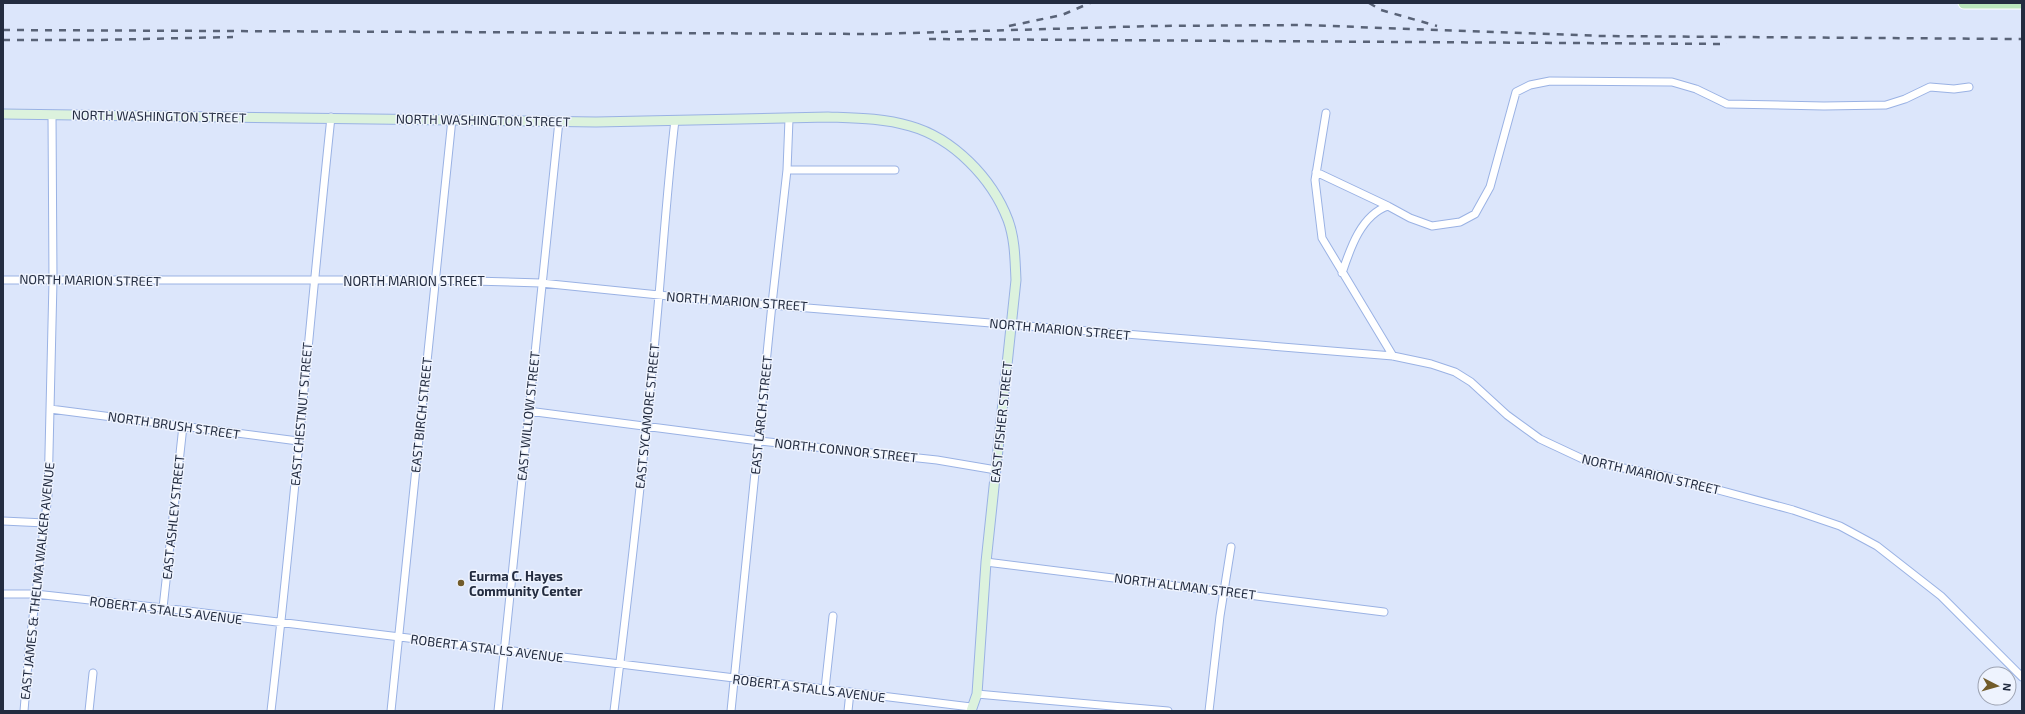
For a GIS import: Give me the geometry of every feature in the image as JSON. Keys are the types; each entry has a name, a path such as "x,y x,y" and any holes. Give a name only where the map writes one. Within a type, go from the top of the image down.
{"main road":[{"path":"1964,3 2022,4"}],"street":[{"path":"1316,172 1410,218 1432,226 1460,222 1476,214 1490,187 1516,92 1530,85 1550,81 1672,82 1696,89 1727,104 1824,106 1886,105 1905,99 1930,87 1954,89 1969,87"},
{"path":"1326,113 1315,180 1322,238 1393,356"},
{"name":"NORTH WASHINGTON STREET","path":"3,114 331,117 559,122 828,117 865,118 909,126 939,139 955,151"},
{"name":"EAST JAMES & THELMA WALKER AVENUE","path":"24,711 35,594 45,522 50,409 52,115"},
{"name":"EAST CHESTNUT STREET","path":"271,711 281,624 331,117"},
{"name":"EAST LARCH STREET","path":"731,711 733,679 787,170 789,118"},
{"name":"EAST BIRCH STREET","path":"391,711 452,119"},
{"name":"EAST SYCAMORE STREET","path":"614,711 646,427 659,295 667,186 675,120"},
{"name":"EAST WILLOW STREET","path":"498,711 541,283 559,122"},
{"name":"EAST FISHER STREET","path":"955,151 980,174 997,198 1008,220 1015,250 1016,272 1012,325 986,562 976,694 971,709"},
{"path":"787,170 895,170"},
{"path":"1342,273 1356,236 1377,210 1388,206"},
{"name":"NORTH MARION STREET","path":"3,280 435,280 541,283 659,295 1393,356 1431,364 1455,372 1471,382 1507,415 1540,439 1587,461 1670,477 1793,510 1840,526 1877,546 1941,596 2022,677"},
{"name":"NORTH BRUSH STREET","path":"50,409 298,441"},
{"name":"NORTH CONNOR STREET","path":"528,411 759,441 926,459 996,470"},
{"name":"EAST ASHLEY STREET","path":"163,608 183,426"},
{"path":"3,521 45,522"},
{"path":"1209,711 1231,547"},
{"name":"NORTH ALLMAN STREET","path":"986,562 1384,612"},
{"name":"ROBERT A STALLS AVENUE","path":"3,594 35,594 163,608 281,624 505,649 733,679 850,692 971,709"},
{"path":"825,690 833,616"},
{"path":"89,711 93,673"},
{"path":"848,711 850,692"},
{"path":"976,694 1168,711"}],"railway":[{"path":"1009,26 1062,15 1090,3"},
{"path":"1369,3 1381,10 1437,26"},
{"path":"3,30 874,34 1152,26 1303,25 1602,36 2022,39"},
{"path":"3,40 97,40 233,37"},
{"path":"929,39 1727,44"}],"place":[{"name":"Eurma C. Hayes Community Center","path":"461,583"}]}
